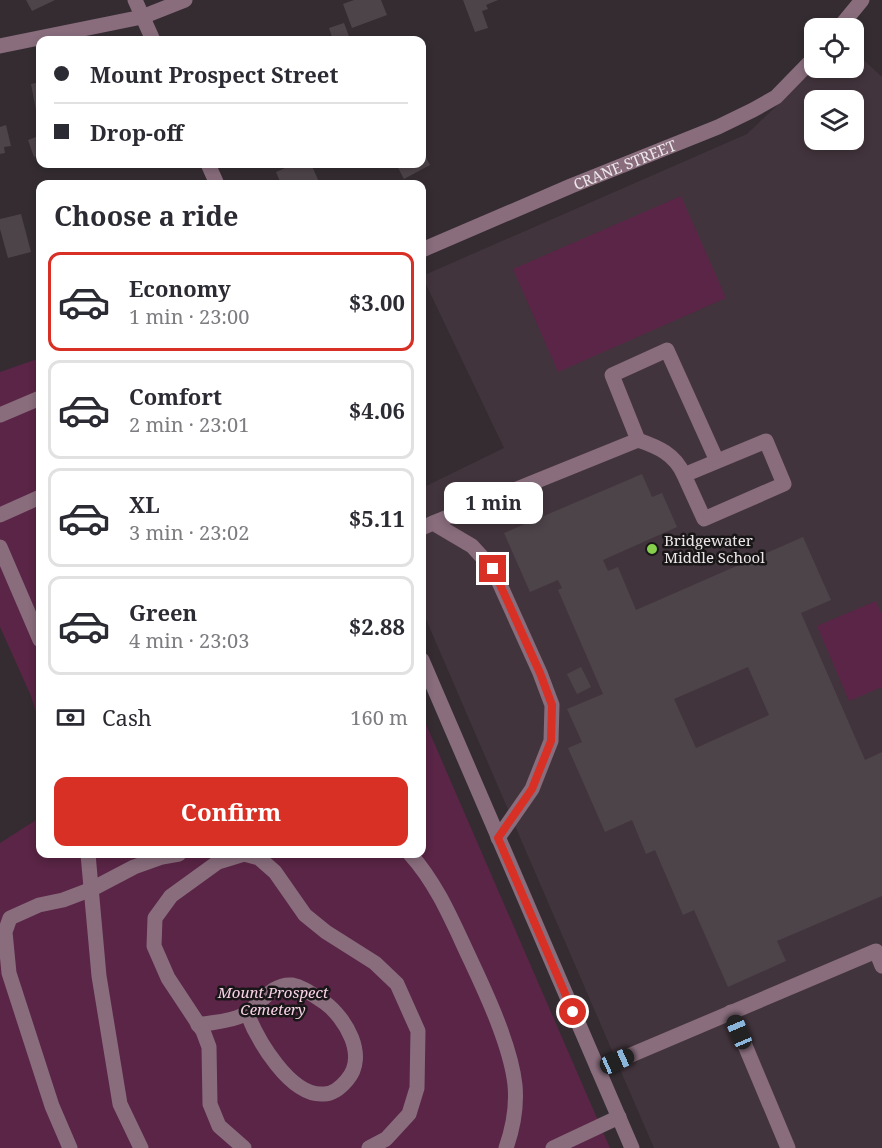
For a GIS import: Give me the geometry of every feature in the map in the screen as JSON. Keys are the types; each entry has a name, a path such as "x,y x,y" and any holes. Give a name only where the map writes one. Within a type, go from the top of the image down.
{"street":[{"path":"135,0 151,36"},
{"path":"49,36 142,17 185,0"},
{"path":"847,18 862,0"},
{"path":"0,46 36,39"},
{"name":"CRANE STREET","path":"426,248 571,186 718,127 776,97 804,68"},
{"path":"638,440 612,375 667,350 717,461"},
{"path":"0,415 36,400"},
{"path":"427,526 638,440 658,447 672,456 684,475 704,519 784,484 766,441 684,475"},
{"path":"0,515 36,499"},
{"path":"427,526 472,546 493,569 552,705 551,741 532,789 498,838"},
{"path":"0,547 36,631"},
{"path":"426,669 632,1148"},
{"path":"88,858 99,976 120,1104 141,1148"},
{"path":"70,1148 52,1106 9,973 5,932 10,918 39,905 63,900 92,889 134,867 159,858"},
{"path":"230,858 218,862 171,896 155,918 154,946 168,978 198,1024 209,1047 210,1104 219,1126 244,1148"},
{"path":"260,858 275,872 305,915 326,932 375,963 397,984 418,1032 417,1088 409,1113 386,1139 369,1148"},
{"path":"413,858 442,899 484,989 504,1042 515,1085 514,1125 506,1148"},
{"path":"598,1069 876,951 882,966"},
{"path":"198,1024 243,1016 273,990 290,985 305,989 334,1010 353,1039 356,1060 353,1074 342,1087 325,1094 311,1092 290,1080 256,1036 247,1013"},
{"path":"731,1012 788,1148"},
{"path":"553,1148 619,1118"}],"shaded area":[{"name":"Bridgewater Middle School","path":"864,60 882,77 882,1148 654,1148 426,619 426,486 504,448 426,284 426,274 747,134 806,78 864,78"}],"green space":[{"path":"681,196 726,298 558,372 513,269"},
{"path":"36,359 36,712 0,627 0,372"},
{"path":"876,601 882,615 882,687 849,701 817,626"},
{"name":"Mount Prospect Cemetery","path":"426,724 610,1148 0,1148 0,843 36,820 36,858 426,858"}],"building":[{"path":"26,0 55,0 32,11"},
{"path":"354,0 381,0 387,15 352,28 343,4"},
{"path":"463,0 498,0 486,5 488,9 482,11 488,28 475,32"},
{"path":"344,23 349,36 332,36 329,28"},
{"path":"36,83 36,110 31,84"},
{"path":"6,125 11,146 4,147 5,153 0,154 0,127"},
{"path":"36,137 36,156 34,157 28,140"},
{"path":"285,168 313,168 318,180 279,180 276,172"},
{"path":"398,168 424,168 404,179"},
{"path":"21,214 31,252 8,258 0,229 0,219"},
{"path":"642,474 652,497 662,493 677,527 603,560 608,571 618,567 636,610 803,537 831,600 801,613 865,760 882,752 882,896 777,941 786,961 728,987 694,910 683,915 655,850 646,854 632,820 605,832 568,748 582,742 567,709 603,694 558,590 562,588 558,580 530,592 504,533","holes":["748,667 769,715 696,748 674,699"]},
{"path":"581,667 591,687 577,694 567,674"}],"place":[{"name":"Bridgewater Middle School","path":"652,549"}],"route":[{"path":"493,569 552,705 551,741 532,789 498,838 573,1012"}]}
